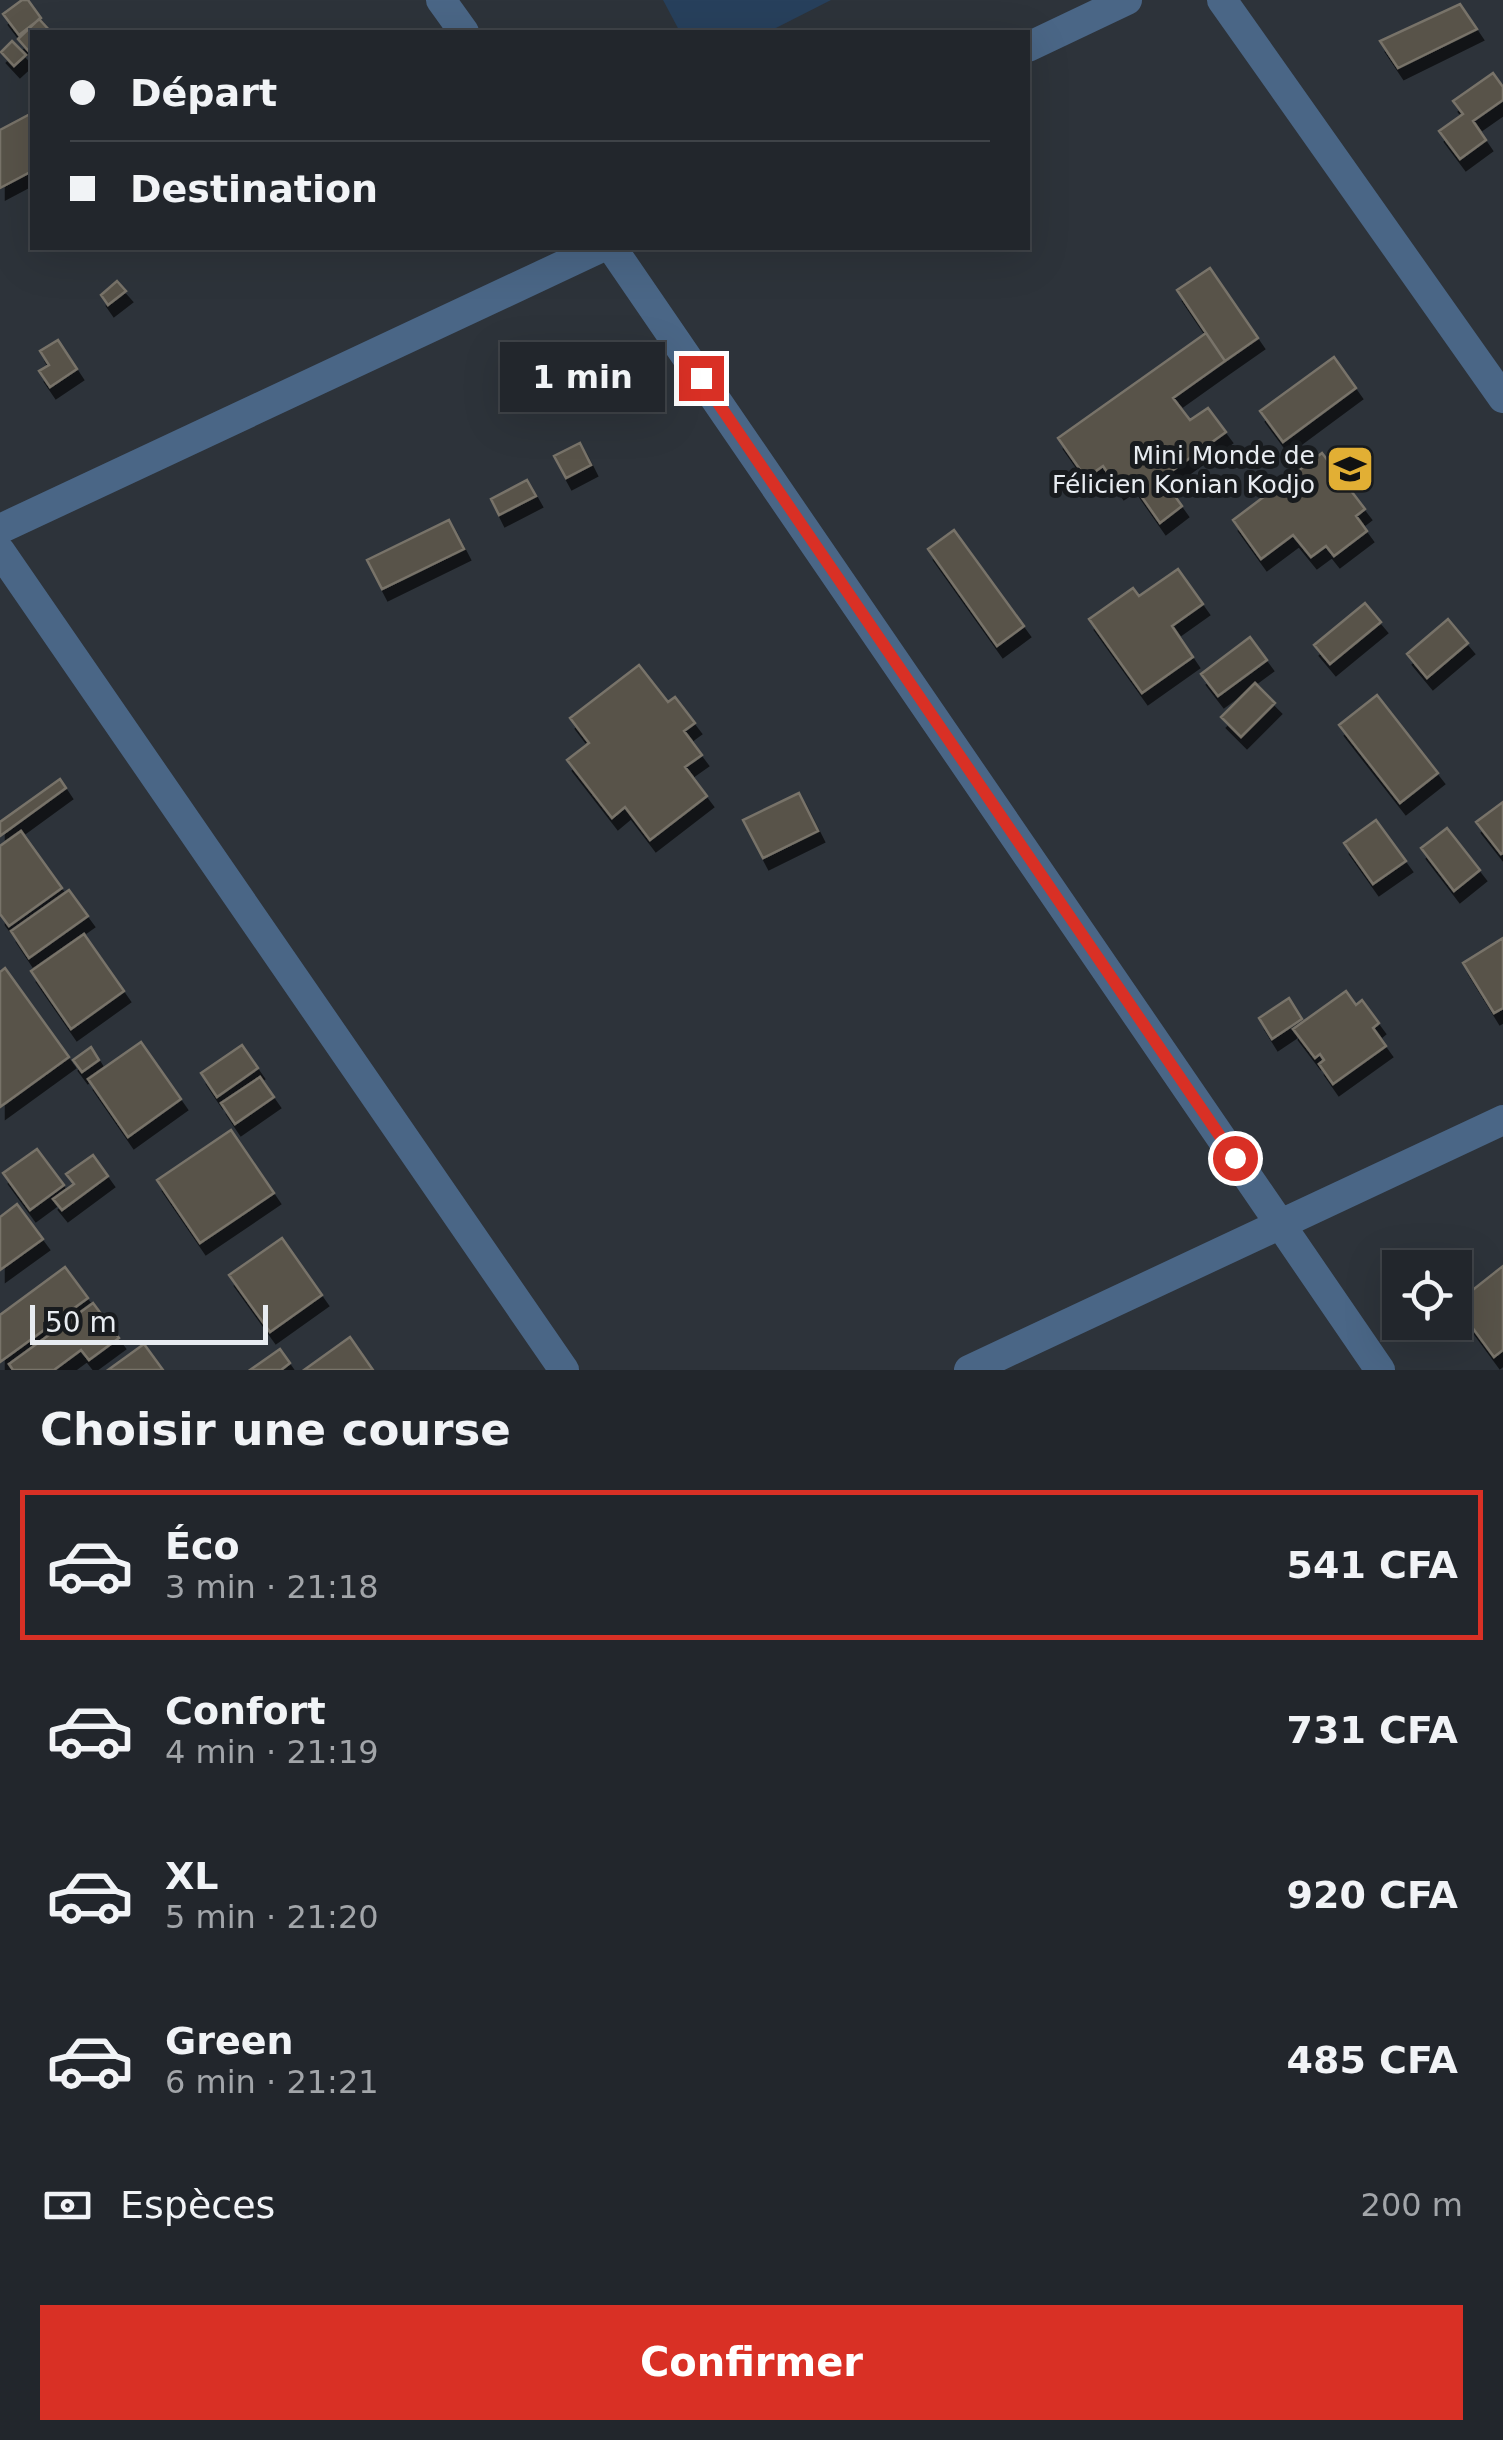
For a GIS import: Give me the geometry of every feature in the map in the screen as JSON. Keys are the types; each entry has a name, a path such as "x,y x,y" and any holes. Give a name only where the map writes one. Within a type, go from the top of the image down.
{"street":[{"path":"441,0 463,30"},
{"path":"1030,46 1128,0"},
{"path":"1222,0 1503,398"},
{"path":"0,529 596,250"},
{"path":"613,250 1380,1370"},
{"path":"0,551 564,1370"},
{"path":"968,1370 1503,1120"}],"shaded area":[{"path":"663,0 831,0 772,30 679,30"}],"building":[{"path":"28,0 41,18 19,35 3,14"},
{"path":"1460,4 1477,29 1398,68 1380,41"},
{"path":"39,19 49,30 30,30 30,53 18,39"},
{"path":"12,41 26,55 14,66 1,52"},
{"path":"1493,73 1503,87 1503,100 1473,121 1486,140 1460,159 1439,131 1463,114 1453,101"},
{"path":"30,114 30,172 0,188 0,130"},
{"path":"1210,268 1258,338 1225,361 1177,290"},
{"path":"117,281 126,291 108,305 101,295"},
{"path":"1206,333 1225,361 1173,398 1190,420 1208,408 1226,432 1162,478 1182,506 1160,523 1130,480 1118,488 1103,466 1086,478 1058,438"},
{"path":"58,340 77,369 50,387 39,371 49,365 40,351"},
{"path":"1334,357 1356,388 1283,442 1260,411"},
{"path":"580,443 591,465 566,478 554,456"},
{"path":"1322,453 1365,509 1356,516 1367,531 1334,556 1326,546 1311,557 1293,535 1261,559 1233,520"},
{"path":"527,480 536,496 499,515 491,499"},
{"path":"449,520 464,549 382,589 367,560"},
{"path":"954,530 1024,626 997,646 928,549"},
{"path":"1178,569 1203,604 1172,626 1193,657 1142,693 1089,619 1133,588 1139,596"},
{"path":"1365,603 1381,622 1330,664 1314,645"},
{"path":"1448,619 1468,643 1427,678 1407,654"},
{"path":"1250,637 1267,660 1218,696 1201,674"},
{"path":"639,665 668,702 675,697 695,723 684,731 702,755 685,767 707,796 650,840 625,807 612,818 567,760 589,743 570,718"},
{"path":"1255,683 1275,703 1241,737 1221,717"},
{"path":"1377,695 1438,773 1400,803 1339,725"},
{"path":"60,779 66,788 0,836 0,822"},
{"path":"799,793 818,831 763,858 743,820"},
{"path":"1503,802 1503,853 1501,854 1476,822"},
{"path":"1376,820 1406,861 1373,884 1344,843"},
{"path":"1447,828 1480,870 1454,891 1421,848"},
{"path":"21,831 62,888 9,926 0,914 0,846"},
{"path":"69,890 88,916 29,958 11,931"},
{"path":"84,934 124,991 71,1029 31,971"},
{"path":"1503,938 1503,1008 1494,1013 1463,963"},
{"path":"5,968 69,1057 0,1107 0,972"},
{"path":"1346,991 1356,1005 1362,1000 1379,1023 1373,1028 1386,1046 1333,1084 1319,1064 1324,1060 1320,1054 1315,1058 1293,1029"},
{"path":"1289,998 1302,1019 1272,1039 1259,1018"},
{"path":"141,1042 181,1099 128,1137 88,1079"},
{"path":"242,1045 258,1068 217,1097 201,1073"},
{"path":"91,1047 99,1060 82,1072 73,1060"},
{"path":"260,1077 274,1097 235,1124 221,1103"},
{"path":"231,1130 274,1193 200,1243 157,1180"},
{"path":"37,1149 64,1185 30,1210 3,1173"},
{"path":"93,1155 108,1176 62,1210 53,1199 74,1184 66,1174"},
{"path":"17,1204 43,1239 0,1270 0,1217"},
{"path":"282,1238 322,1295 270,1332 229,1275"},
{"path":"1503,1266 1503,1350 1494,1357 1472,1327 1472,1291"},
{"path":"65,1267 88,1298 0,1362 0,1315"},
{"path":"93,1303 119,1338 89,1360 81,1350 54,1370 13,1370 9,1364"},
{"path":"350,1337 373,1370 304,1370"},
{"path":"144,1344 163,1370 108,1370"},
{"path":"280,1349 290,1363 281,1370 250,1370"}],"place":[{"name":"Mini Monde de Félicien Konian Kodjo","path":"1350,469"}],"route":[{"path":"701,378 1235,1158"}]}
